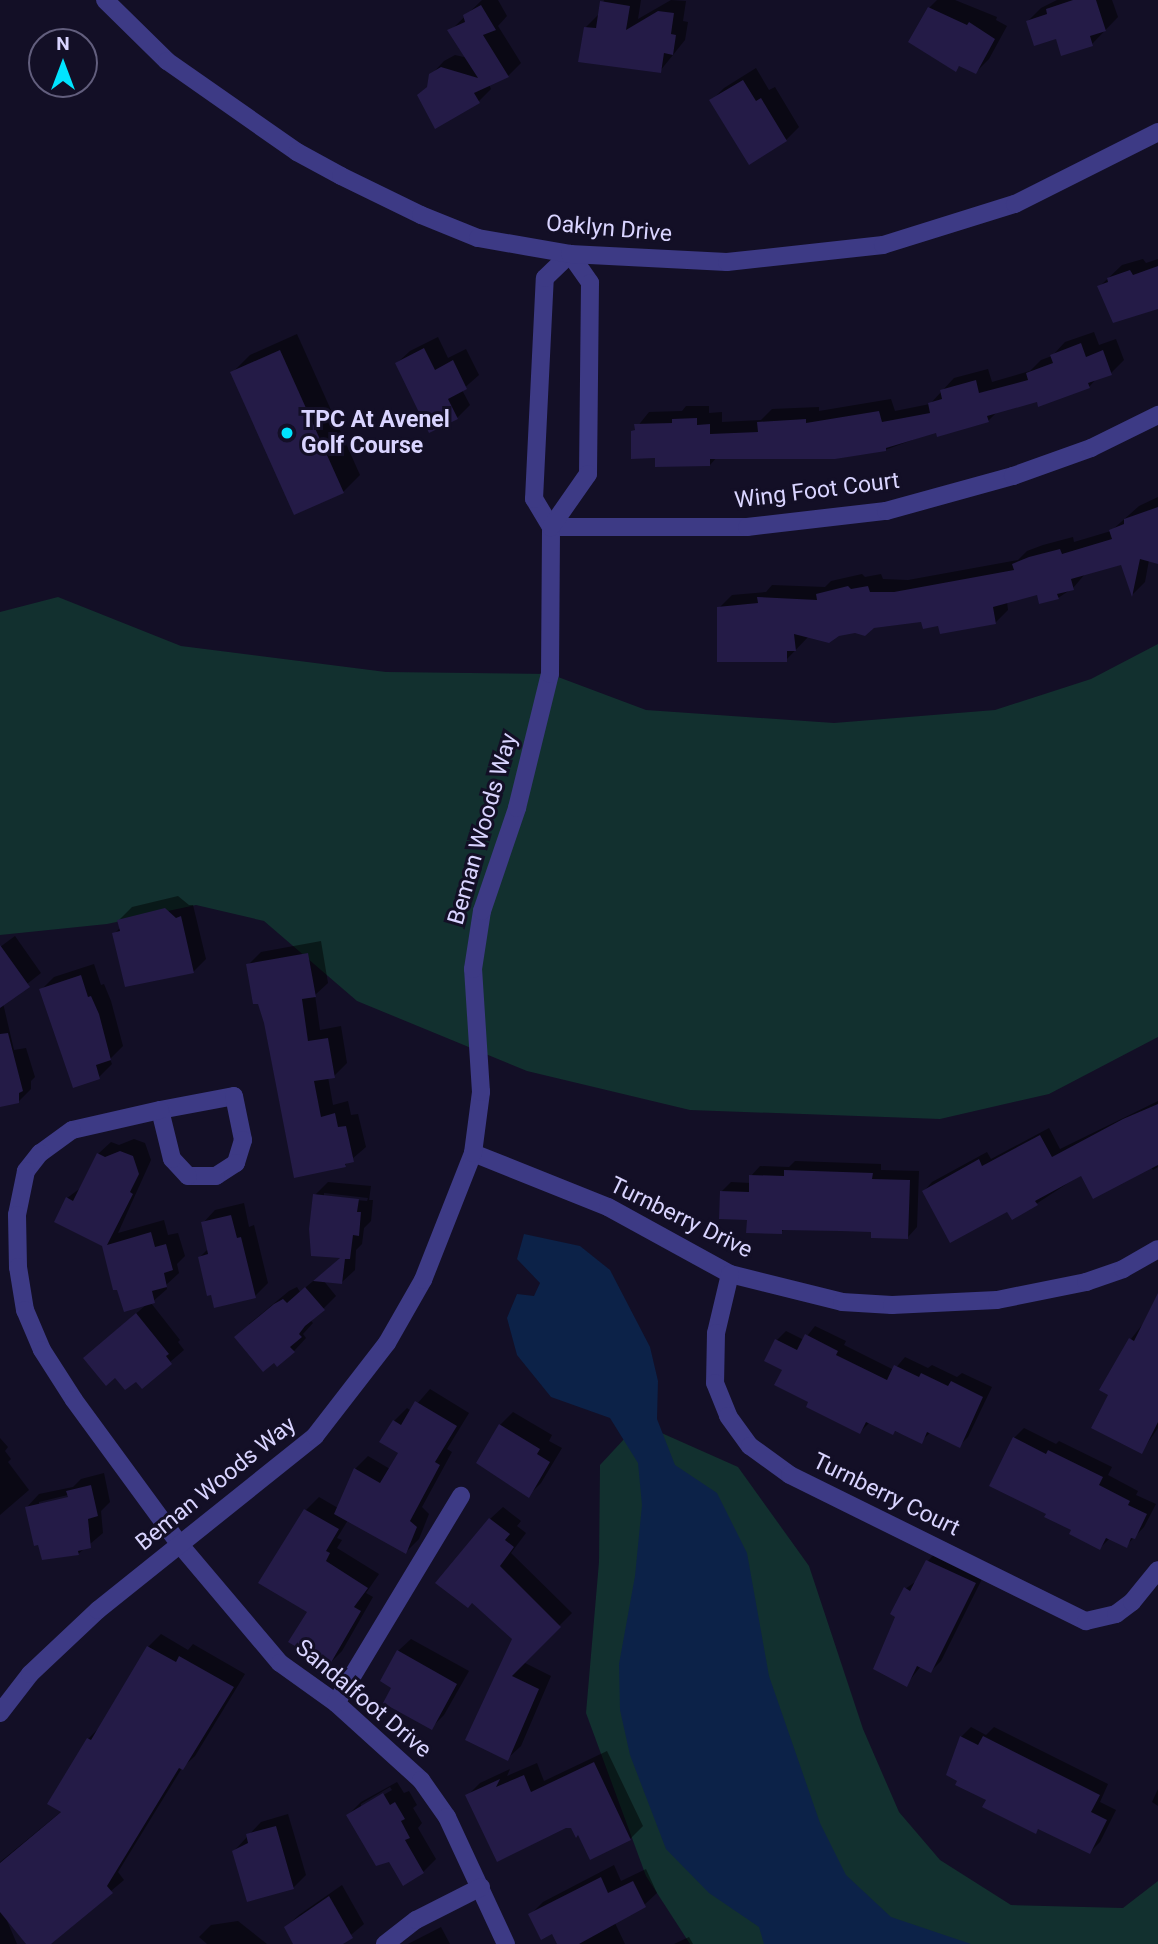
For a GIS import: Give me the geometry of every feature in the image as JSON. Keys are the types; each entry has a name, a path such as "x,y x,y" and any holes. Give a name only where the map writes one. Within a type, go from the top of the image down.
{"street":[{"name":"Oaklyn Drive","path":"105,0 167,61 296,152 421,215 478,238 570,254 727,262 883,245 1015,204 1158,132"},
{"name":"Beman Woods Way","path":"0,1713 30,1674 74,1632 315,1436 387,1343 423,1280 473,1153 481,1092 473,969 482,911 517,808 550,674 551,527 534,499 545,278 570,254"},
{"path":"551,527 587,474 590,283 570,254"},
{"name":"Wing Foot Court","path":"551,527 747,527 886,511 1013,476 1091,448 1158,415"},
{"path":"234,1096 243,1140 236,1163 216,1176 188,1176 172,1159 160,1110 234,1096"},
{"name":"Sandalfoot Drive","path":"160,1110 72,1130 40,1153 26,1171 17,1215 18,1267 25,1310 42,1350 101,1441 181,1546 280,1663 336,1703 421,1780 447,1817 506,1944"},
{"name":"Turnberry Drive","path":"473,1153 608,1207 730,1274 842,1302 892,1305 984,1300 1086,1282 1123,1269 1158,1249"},
{"name":"Turnberry Court","path":"730,1274 716,1333 715,1383 728,1416 750,1446 790,1475 1086,1621 1116,1614 1132,1602 1158,1570"},
{"path":"336,1703 461,1496"},
{"path":"384,1944 416,1920 481,1887"}],"green space":[{"path":"58,597 181,646 386,672 550,674 646,710 834,723 995,710 1091,679 1158,644 1158,1037 1049,1094 940,1119 690,1110 527,1071 357,1001 264,921 196,905 107,924 0,935 0,612"},
{"path":"639,1423 738,1467 809,1566 863,1729 899,1812 940,1860 1011,1905 1123,1908 1158,1881 1158,1944 690,1944 646,1876 586,1713 599,1562 600,1465"}],"water":[{"path":"524,1234 580,1246 610,1270 650,1347 658,1381 657,1419 675,1465 717,1493 747,1553 769,1676 820,1823 846,1875 891,1917 971,1944 764,1944 759,1927 709,1893 666,1849 630,1755 620,1710 619,1664 635,1576 642,1505 638,1463 610,1418 551,1397 517,1355 507,1318 517,1294 534,1296 540,1283 517,1259"}],"building":[{"path":"1073,0 1096,0 1106,31 1090,36 1093,46 1061,56 1056,39 1034,46 1026,21 1047,14 1046,9"},
{"path":"600,1 630,6 626,30 658,11 674,13 671,34 676,35 673,55 664,53 661,73 578,62 584,27 596,28"},
{"path":"481,5 496,30 483,35 509,77 474,93 480,103 435,129 417,95 427,87 429,74 441,67 478,78 447,30 465,22 463,15"},
{"path":"928,7 967,25 969,22 995,39 976,74 959,66 956,72 908,42"},
{"path":"743,80 756,101 761,98 787,141 749,165 709,100"},
{"path":"1158,266 1158,309 1113,323 1097,286 1108,282 1107,278 1130,270 1133,275"},
{"path":"1081,343 1086,357 1103,350 1112,375 1088,383 1090,388 1038,407 1037,402 987,416 989,422 937,437 936,433 886,448 886,451 835,459 710,459 710,466 655,467 655,458 631,459 631,431 635,430 634,424 672,423 672,419 697,418 697,425 710,424 710,434 758,432 757,422 806,419 806,423 879,411 882,422 930,413 928,403 942,399 940,390 976,380 979,393 1028,380 1026,373 1053,363 1050,355"},
{"path":"424,348 435,370 453,360 467,389 448,399 458,419 429,433 395,363"},
{"name":"TPC At Avenel Golf Course","path":"280,350 344,493 294,515 230,372"},
{"path":"1158,507 1158,564 1140,559 1132,597 1121,565 1071,579 1074,590 1057,594 1059,599 1039,604 1037,595 993,607 996,624 940,634 938,626 923,629 921,622 874,628 865,636 855,633 839,636 829,643 794,634 796,651 787,651 787,662 717,662 717,607 758,603 757,597 817,600 816,594 848,586 851,589 868,586 870,592 894,592 1014,570 1012,564 1029,557 1060,549 1062,554 1112,539 1109,530 1124,524 1124,519"},
{"path":"165,908 176,918 181,916 194,973 125,987 112,933 120,931 117,920"},
{"path":"0,945 30,987 0,1008"},
{"path":"308,953 316,997 302,999 308,1041 328,1038 335,1078 314,1081 321,1117 335,1113 338,1127 346,1126 354,1162 345,1164 346,1167 294,1178 264,1023 258,1004 253,1004 246,964"},
{"path":"81,975 88,997 91,996 99,1014 111,1060 96,1065 100,1079 73,1088 39,989"},
{"path":"8,1033 23,1091 19,1093 19,1103 0,1107 0,1034"},
{"path":"1158,1104 1158,1165 1093,1199 1081,1176 1035,1201 1038,1205 1012,1220 1007,1212 950,1243 922,1191 979,1159 982,1166 1040,1135 1052,1157 1123,1119"},
{"path":"120,1151 133,1156 139,1174 130,1192 133,1194 107,1245 151,1232 155,1247 166,1244 173,1270 164,1273 167,1287 152,1291 155,1303 124,1312 117,1290 113,1290 102,1246 54,1222 66,1197 73,1201 97,1153 105,1157"},
{"path":"784,1170 873,1173 872,1179 910,1180 908,1239 871,1238 871,1232 782,1230 782,1234 746,1233 747,1220 719,1219 720,1191 749,1192 749,1175 784,1176"},
{"path":"313,1194 359,1199 359,1236 353,1235 350,1259 345,1259 342,1284 313,1281 340,1258 311,1256 309,1229"},
{"path":"231,1215 237,1238 241,1237 256,1298 214,1308 211,1295 207,1296 198,1257 208,1254 201,1222"},
{"path":"305,1287 325,1310 299,1334 302,1337 290,1347 295,1352 277,1367 274,1363 263,1372 234,1337 274,1304 283,1299 287,1303"},
{"path":"1158,1293 1158,1422 1142,1454 1091,1428 1108,1395 1099,1390 1129,1338 1134,1341"},
{"path":"136,1313 169,1354 166,1356 172,1364 142,1389 136,1382 125,1390 115,1378 106,1386 83,1358"},
{"path":"805,1334 838,1351 836,1355 887,1380 894,1365 919,1377 921,1373 948,1386 951,1381 983,1397 960,1448 927,1432 922,1444 895,1431 893,1435 866,1422 860,1434 806,1407 808,1402 774,1385 782,1370 764,1361 775,1339 797,1350"},
{"path":"415,1401 457,1426 435,1462 440,1465 410,1521 417,1527 406,1554 334,1514 354,1468 380,1483 398,1453 379,1442 393,1420 401,1425"},
{"path":"499,1424 540,1449 537,1454 550,1462 529,1498 476,1463"},
{"path":"1013,1437 1046,1454 1048,1450 1103,1477 1099,1485 1130,1501 1128,1505 1147,1514 1135,1539 1131,1538 1127,1548 1106,1538 1100,1550 1069,1534 1071,1530 1044,1517 1046,1514 989,1486"},
{"path":"91,1485 98,1516 88,1519 91,1548 78,1551 79,1555 42,1560 38,1545 34,1546 25,1507 68,1497 66,1491"},
{"path":"304,1509 339,1529 326,1551 330,1553 326,1561 368,1588 354,1607 361,1611 329,1666 288,1642 307,1612 258,1583"},
{"path":"489,1518 510,1534 505,1540 514,1547 500,1566 561,1627 512,1676 539,1689 508,1761 465,1740 512,1639 472,1603 468,1608 435,1583"},
{"path":"926,1560 976,1583 931,1673 917,1666 907,1687 873,1669 895,1617 890,1614 904,1587 910,1591"},
{"path":"147,1646 176,1662 179,1656 234,1687 183,1770 179,1768 107,1886 113,1893 51,1944 26,1944 0,1912 0,1863 61,1812 47,1804 87,1738 91,1740"},
{"path":"397,1650 457,1684 432,1730 383,1703 391,1688 380,1681"},
{"path":"960,1736 978,1745 983,1736 1100,1795 1091,1812 1107,1820 1090,1854 1038,1829 1036,1834 982,1807 986,1800 955,1785 957,1781 946,1775"},
{"path":"594,1762 631,1840 590,1860 578,1835 576,1838 571,1828 566,1828 497,1862 465,1795 500,1779 496,1787 524,1775 531,1792"},
{"path":"383,1793 390,1805 395,1802 405,1819 401,1821 410,1838 405,1840 424,1873 403,1886 389,1862 376,1866 346,1815"},
{"path":"276,1826 294,1889 247,1902 232,1851 248,1843 246,1834"},
{"path":"601,1877 608,1893 633,1881 646,1907 579,1944 557,1944 552,1934 541,1940 528,1914"},
{"path":"329,1896 353,1938 343,1944 293,1944 284,1927"}],"place":[{"name":"TPC At Avenel Golf Course","path":"287,433"}]}
